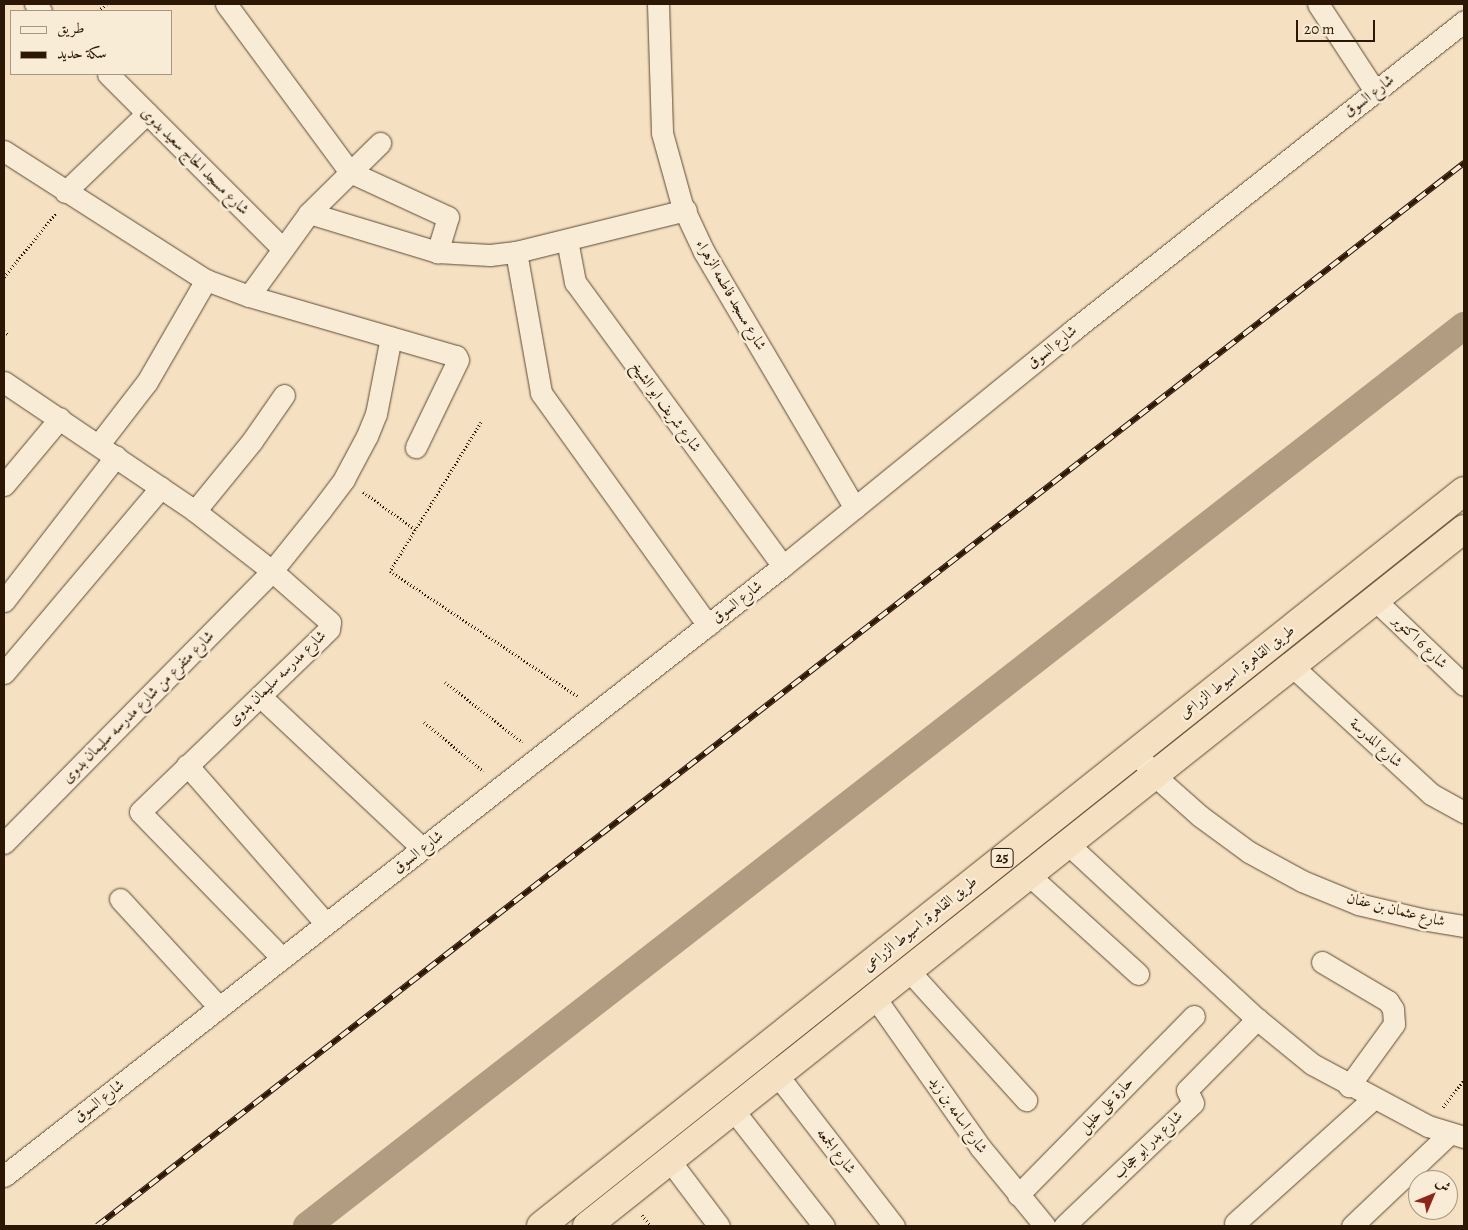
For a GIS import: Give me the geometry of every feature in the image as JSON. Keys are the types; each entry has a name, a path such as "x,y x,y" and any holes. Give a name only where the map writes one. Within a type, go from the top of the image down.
{"highway":[{"name":"طريق القاهرة, اسيوط الزراعى","path":"541,1226 1464,491"},
{"name":"طريق القاهرة, اسيوط الزراعى","path":"587,1226 910,972 1464,529"}],"street":[{"path":"226,4 350,172 446,215 448,220 437,252"},
{"name":"شارع مسجد فاطمه الزهراء","path":"658,4 662,133 674,182 704,252 855,508"},
{"path":"1318,4 1375,91"},
{"name":"شارع السوق","path":"4,1176 783,566 1087,319 1464,21"},
{"name":"شارع مسجد الحاج سعيد بدوى","path":"109,75 282,248"},
{"path":"65,192 147,113"},
{"path":"249,296 309,213 380,143"},
{"path":"4,151 65,192 206,280 249,296 458,358 416,447"},
{"path":"309,213 437,252 490,255 516,252 686,210"},
{"name":"شارع شريف ابو الشيخ","path":"567,240 575,282 783,566"},
{"path":"516,252 541,393 708,625"},
{"path":"4,601 108,450 206,280"},
{"name":"شارع متفرع من شارع مدرسه سليمان بدوى","path":"4,843 272,571 344,479 376,414 391,337"},
{"name":"شارع مدرسه سليمان بدوى","path":"4,382 108,450 195,511 272,571 327,619 330,626 187,765 141,815 282,958"},
{"path":"195,511 252,441 284,395"},
{"path":"4,485 60,418"},
{"path":"4,673 161,487"},
{"name":"شارع 6 اكتوبر","path":"1375,600 1464,685"},
{"name":"شارع المدرسة","path":"1292,666 1431,794 1464,812"},
{"path":"260,696 422,848"},
{"name":"شارع عثمان بن عفان","path":"1136,752 1155,776 1200,816 1249,852 1302,881 1358,904 1421,919 1464,926"},
{"path":"187,765 326,924"},
{"path":"1068,845 1257,1019 1312,1064 1349,1086 1428,1126 1457,1136"},
{"path":"1030,876 1138,974"},
{"path":"120,899 219,1007"},
{"path":"1322,962 1388,1001 1393,1009 1394,1024 1349,1086"},
{"path":"910,972 1026,1100"},
{"name":"شارع اسامه بن زيد","path":"876,998 980,1147 1045,1226"},
{"name":"حارة على خليل","path":"1018,1195 1194,1016"},
{"name":"شارع بدر ابو حجاب","path":"1064,1226 1192,1104 1186,1090 1257,1019"},
{"name":"شارع الجمعه","path":"778,1076 894,1226"},
{"path":"1235,1223 1374,1098"},
{"path":"734,1111 824,1226"},
{"path":"1352,1226 1457,1136"},
{"path":"670,1161 719,1226"}],"path":[{"path":"4,277 37,236"},
{"path":"4,331 8,334"},
{"path":"481,422 391,568 393,574 599,710"},
{"path":"344,479 416,530"},
{"path":"445,682 540,756"},
{"path":"424,722 502,786"},
{"path":"1428,1126 1464,1080"}],"waterway":[{"path":"307,1226 1464,326"}],"railway":[{"path":"97,1226 1464,163"}]}
